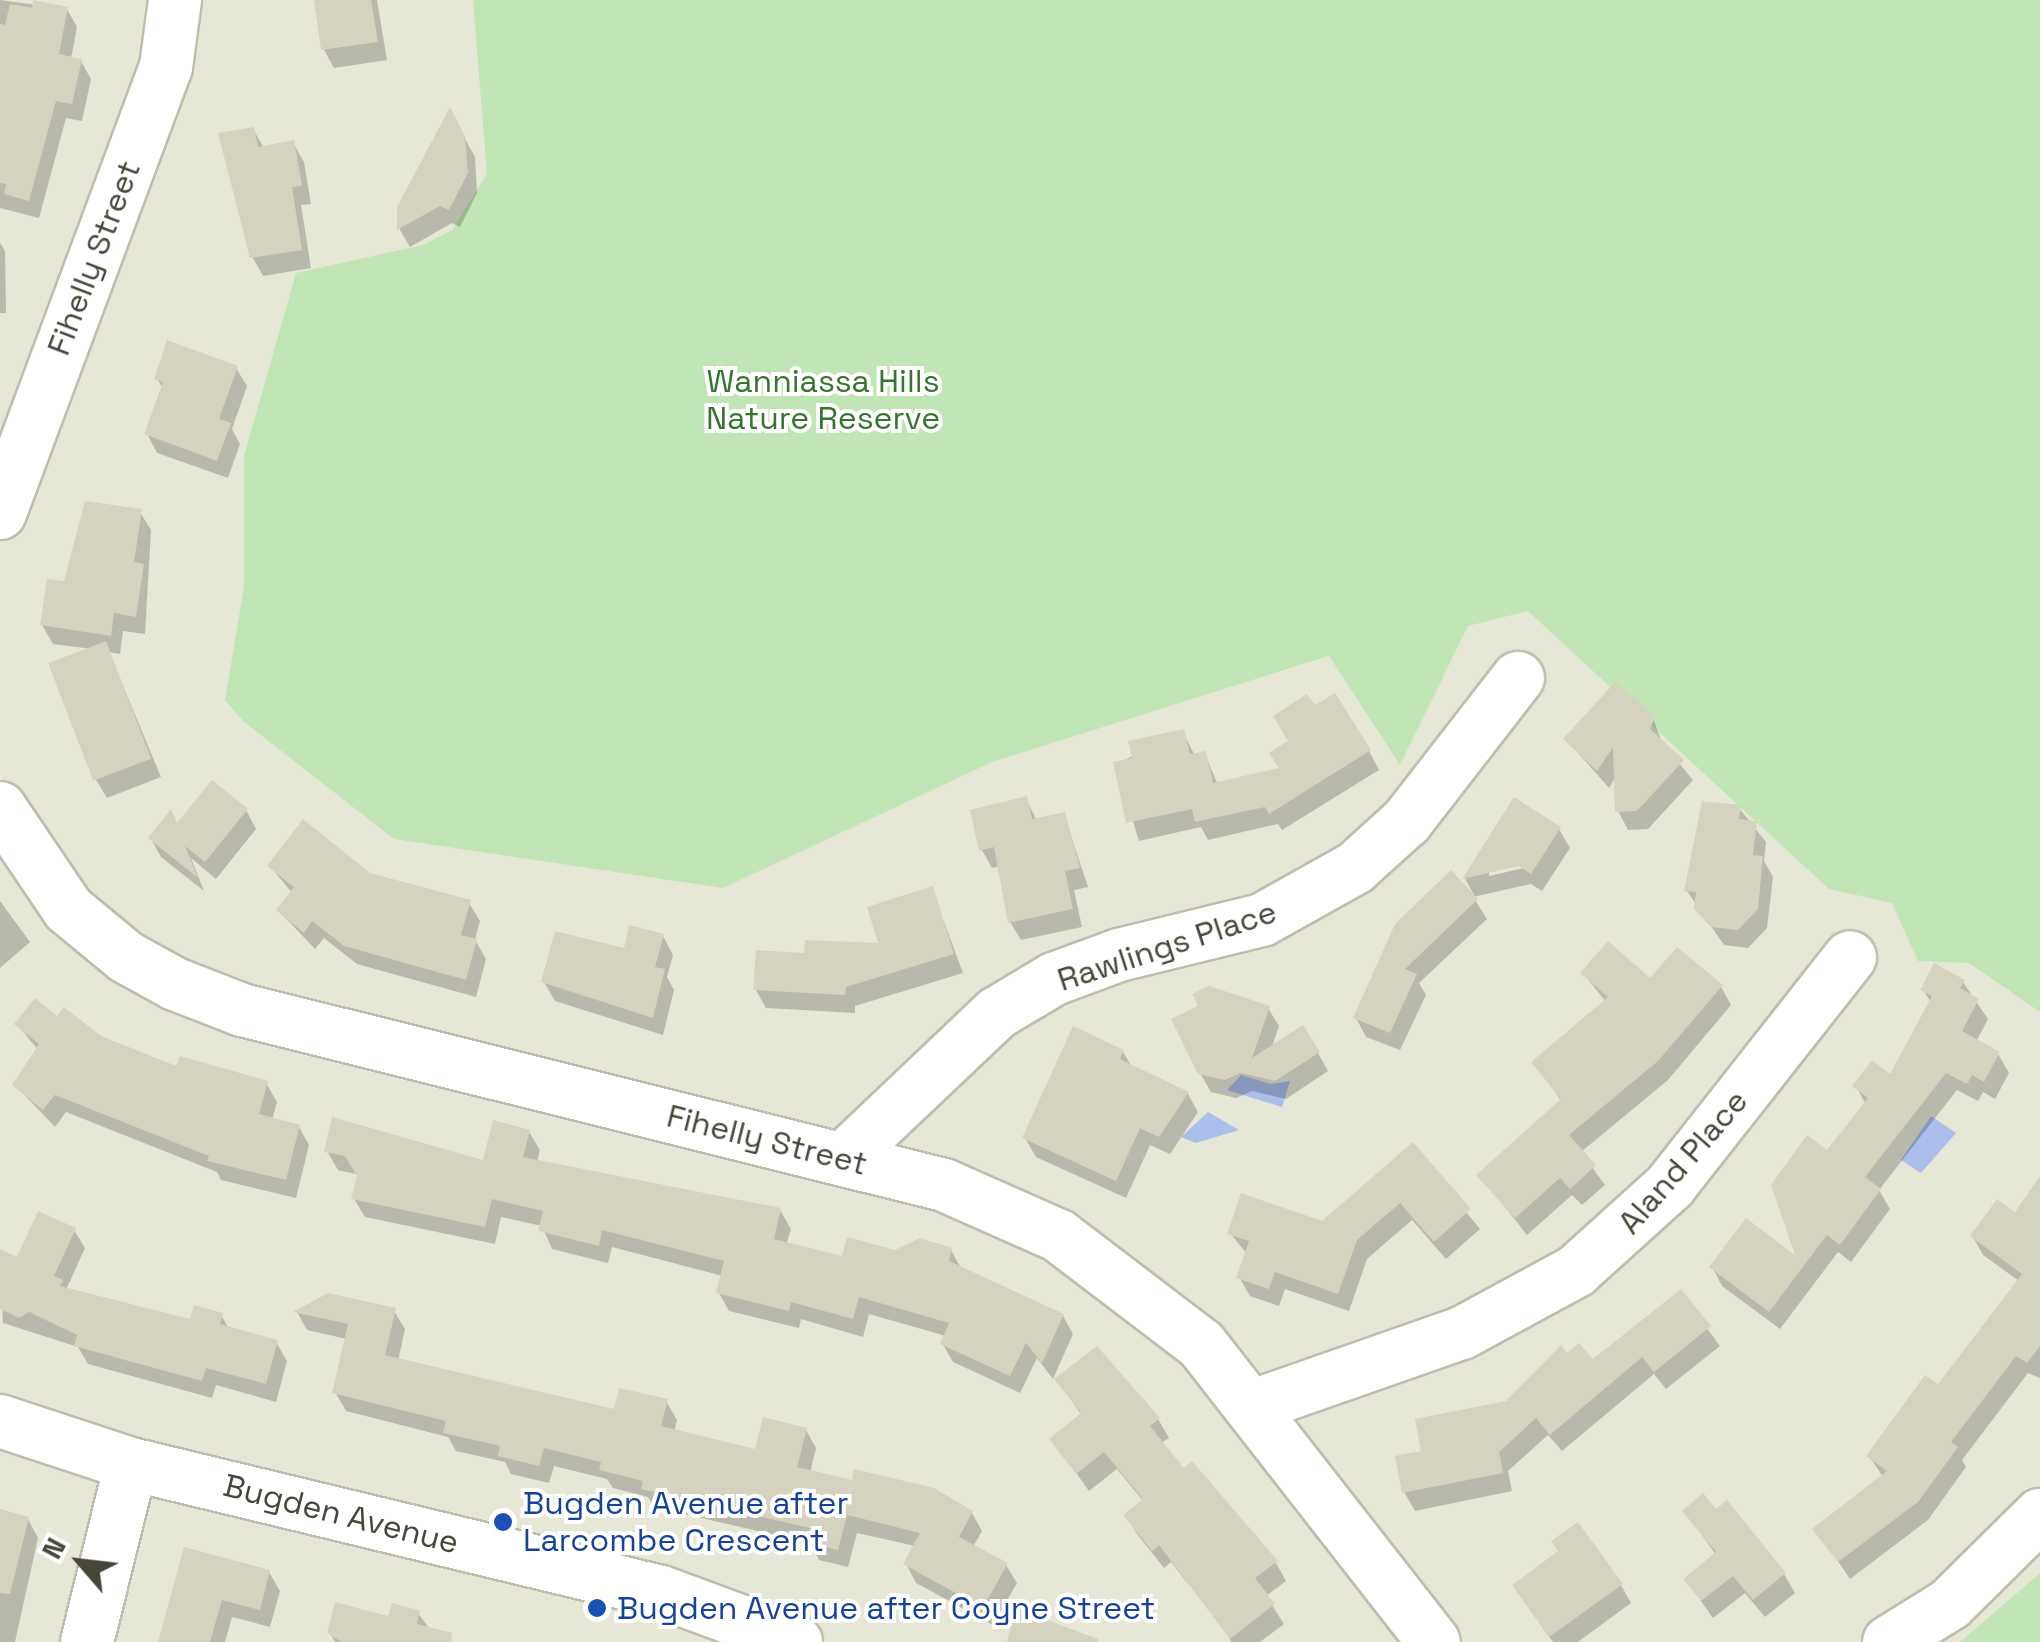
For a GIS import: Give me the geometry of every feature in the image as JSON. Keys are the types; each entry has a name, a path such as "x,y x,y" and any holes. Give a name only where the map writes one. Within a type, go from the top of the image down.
{"street":[{"name":"Fihelly Street","path":"0,513 166,66 175,0"},
{"name":"Rawlings Place","path":"843,1159 997,1013 1054,979 1262,920 1355,868 1407,821 1518,678"},
{"name":"Fihelly Street","path":"0,808 68,910 126,957 175,984 242,1010 944,1186 1058,1236 1202,1344 1434,1642"},
{"name":"Aland Place","path":"1253,1406 1462,1334 1576,1271 1670,1186 1850,957"},
{"name":"Bugden Avenue","path":"0,1421 131,1464 661,1592 796,1642"},
{"path":"87,1642 131,1464"},
{"path":"1889,1642 1950,1604 2040,1515"}],"shaded area":[{"path":"0,0 473,0 492,167 446,240 716,848 1493,605 1553,615 2040,1011 2040,1573 1960,1642 0,1642"}],"green space":[{"name":"Wanniassa Hills Nature Reserve","path":"473,0 2040,0 2040,1012 1969,963 1918,961 1892,903 1829,889 1528,611 1468,626 1400,765 1329,656 992,762 723,888 394,839 244,722 225,700 244,586 244,456 296,273 423,245 452,230 487,174"},
{"path":"2040,1573 2040,1642 1960,1642"}],"water":[{"path":"1241,1075 1271,1084 1290,1081 1282,1107 1227,1090"},
{"path":"1208,1112 1239,1130 1196,1143 1181,1137"},
{"path":"1931,1116 1956,1133 1921,1173 1901,1160"}],"building":[{"path":"33,0 68,7 59,54 82,59 72,104 56,101 29,201 4,194 6,184 0,183 0,24 5,25 10,4 32,8"},
{"path":"314,0 371,0 378,42 321,50"},
{"path":"450,107 465,136 468,173 449,210 440,206 397,230 397,207"},
{"path":"254,127 258,147 294,140 302,186 292,187 302,250 250,258 218,133"},
{"path":"167,340 238,366 219,419 231,423 217,461 144,434 163,382 154,379"},
{"path":"85,501 142,509 134,562 144,564 136,617 114,613 111,636 40,625 47,579 64,581"},
{"path":"106,641 151,759 93,781 48,663"},
{"path":"1616,681 1655,717 1650,729 1684,760 1637,811 1615,812 1613,747 1597,771 1563,739"},
{"path":"1335,693 1371,750 1269,814 1265,807 1195,822 1192,809 1126,823 1113,762 1132,758 1128,741 1184,729 1190,754 1206,751 1213,783 1279,768 1269,753 1288,741 1273,716 1307,694 1315,705"},
{"path":"212,780 248,809 205,862 185,846 198,878 148,838 171,809 177,823"},
{"path":"1027,796 1032,819 1065,812 1080,868 1065,871 1073,909 1008,923 994,847 979,851 970,810"},
{"path":"1514,797 1561,827 1531,874 1519,866 1462,879"},
{"path":"1702,801 1741,805 1739,819 1757,821 1753,855 1763,856 1758,909 1738,930 1711,927 1694,909 1696,892 1684,891"},
{"path":"303,819 370,873 471,900 461,935 477,939 466,980 344,946 312,921 304,933 276,910 294,887 267,866"},
{"path":"1451,870 1478,899 1405,969 1417,974 1390,1033 1353,1018 1395,924"},
{"path":"933,886 954,954 846,987 845,995 753,990 756,950 804,953 805,940 878,943 867,907"},
{"path":"629,925 664,934 655,967 665,969 653,1018 541,982 555,931 624,948"},
{"path":"1608,941 1650,978 1677,947 1723,985 1658,1061 1569,1135 1596,1165 1570,1189 1560,1178 1515,1218 1476,1175 1561,1099 1531,1062 1608,997 1580,973"},
{"path":"1934,963 1965,980 1960,988 1979,999 1962,1031 2000,1052 1984,1082 1972,1075 1967,1084 1946,1073 1865,1177 1881,1189 1840,1245 1827,1235 1769,1312 1709,1267 1746,1218 1795,1255 1771,1185 1807,1135 1827,1150 1868,1098 1852,1086 1872,1060 1890,1074 1932,996 1920,990"},
{"path":"1209,986 1270,1006 1252,1058 1303,1025 1320,1052 1275,1081 1241,1073 1224,1080 1198,1074 1171,1019 1198,1006 1192,994"},
{"path":"35,998 57,1016 64,1007 101,1036 176,1066 180,1056 268,1081 259,1114 300,1125 286,1180 207,1161 209,1156 55,1095 43,1110 12,1085 39,1044 14,1024"},
{"path":"1073,1026 1124,1050 1120,1059 1189,1092 1159,1137 1140,1128 1116,1181 1022,1138"},
{"path":"332,1117 483,1160 493,1120 530,1130 523,1157 781,1208 774,1239 842,1256 847,1237 895,1250 920,1238 952,1248 949,1261 1064,1314 1042,1363 1026,1343 1010,1376 940,1344 949,1323 859,1297 853,1319 791,1302 789,1311 716,1293 724,1261 602,1230 599,1246 538,1231 543,1211 492,1199 485,1227 351,1199 357,1176 345,1156 324,1152"},
{"path":"1413,1142 1471,1209 1434,1242 1400,1203 1357,1240 1338,1294 1275,1272 1269,1289 1236,1278 1249,1241 1227,1234 1241,1193 1322,1221"},
{"path":"2040,1176 2040,1346 2027,1363 2016,1356 1951,1442 1958,1447 1918,1502 1838,1562 1812,1529 1887,1471 1866,1456 1925,1375 1938,1384 2022,1274 1970,1236 1997,1199 2015,1212"},
{"path":"38,1211 76,1228 54,1276 63,1280 60,1286 190,1319 194,1305 223,1313 220,1324 278,1340 266,1384 206,1368 202,1381 74,1346 77,1335 29,1312 19,1318 0,1309 0,1249 17,1257"},
{"path":"1681,1289 1711,1326 1654,1372 1642,1357 1550,1435 1536,1418 1499,1452 1503,1473 1402,1493 1395,1456 1421,1451 1415,1419 1506,1401 1561,1345 1567,1353 1579,1343 1593,1359"},
{"path":"328,1293 396,1308 385,1355 614,1409 619,1388 668,1399 661,1426 755,1449 763,1417 807,1428 797,1467 852,1480 854,1469 934,1488 973,1511 959,1537 1008,1563 983,1608 903,1564 920,1533 847,1515 838,1550 806,1542 810,1528 641,1489 643,1481 599,1470 601,1462 544,1448 539,1466 498,1456 500,1446 443,1433 446,1421 332,1393 348,1324 293,1312"},
{"path":"1097,1346 1160,1418 1150,1426 1184,1468 1192,1461 1278,1561 1255,1578 1275,1604 1230,1639 1159,1545 1152,1551 1123,1515 1143,1499 1104,1452 1076,1474 1049,1439 1081,1413 1054,1379"},
{"path":"1703,1493 1716,1509 1727,1500 1786,1573 1753,1600 1733,1576 1701,1601 1683,1579 1716,1552 1682,1511"},
{"path":"0,1509 29,1517 10,1594 0,1593"},
{"path":"1578,1522 1623,1584 1549,1637 1512,1585 1558,1551 1551,1541"},
{"path":"184,1547 270,1570 260,1610 222,1600 210,1642 158,1642"},
{"path":"335,1602 388,1616 392,1603 420,1611 417,1624 452,1633 451,1642 342,1642 327,1633"},
{"path":"1015,1608 1098,1639 1097,1642 1007,1642"}],"place":[{"name":"Bugden Avenue after Larcombe Crescent","path":"503,1522"},
{"name":"Bugden Avenue after Coyne Street","path":"597,1608"}]}
